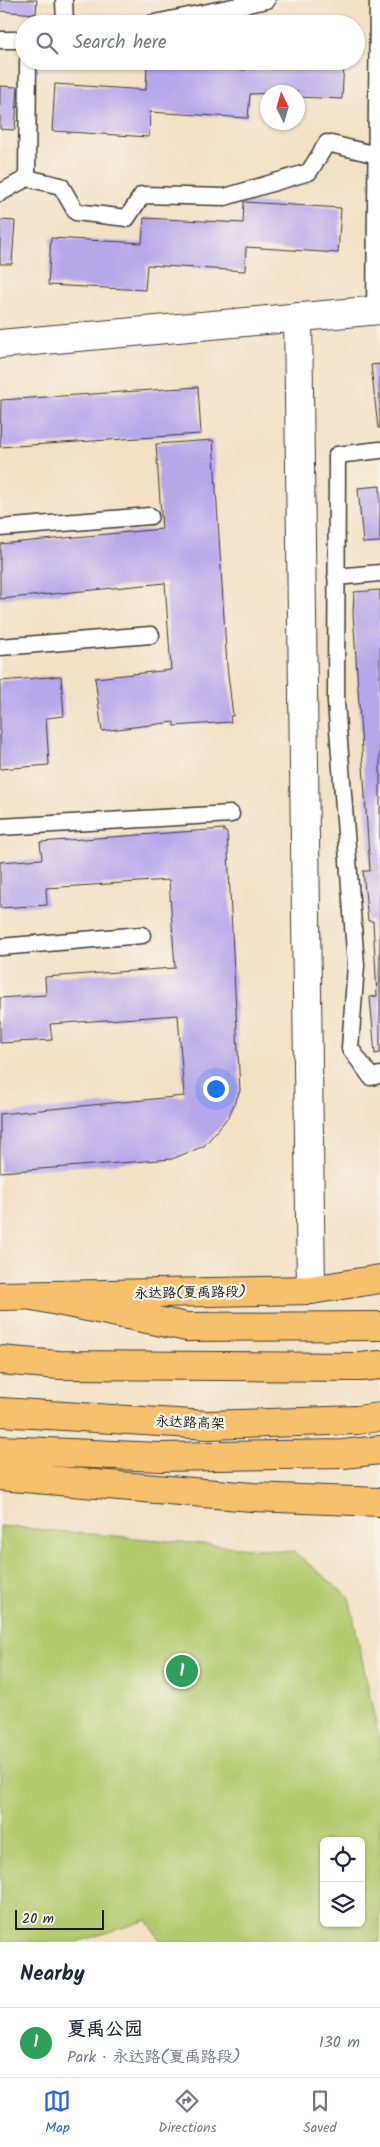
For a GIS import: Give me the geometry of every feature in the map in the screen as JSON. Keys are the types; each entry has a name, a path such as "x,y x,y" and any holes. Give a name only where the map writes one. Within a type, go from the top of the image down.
{"main road":[{"name":"永达路(夏禹路段)","path":"0,1296 311,1290 380,1279"},
{"path":"33,1296 187,1326 380,1326"},
{"path":"0,1360 58,1365 361,1367 380,1365"},
{"name":"永达路高架","path":"0,1412 208,1425 357,1420 380,1417"},
{"path":"0,1450 160,1457 343,1454 380,1450"},
{"path":"0,1476 252,1497 380,1502"}],"street":[{"path":"0,344 378,310"},
{"path":"298,317 311,1290"}],"lane":[{"path":"64,0 65,15"},
{"path":"194,15 267,0"},
{"path":"378,0 378,310"},
{"path":"0,40 15,40"},
{"path":"27,178 28,70"},
{"path":"0,193 27,178 62,186 76,212 128,218 142,195 225,197 309,172 328,144 377,154"},
{"path":"380,450 336,455 336,702 356,964 350,1048 371,1076 380,1076"},
{"path":"0,528 150,516"},
{"path":"336,577 380,573"},
{"path":"0,647 151,635"},
{"path":"0,827 231,814"},
{"path":"0,948 142,935"}],"green space":[{"path":"0,1526 294,1552 349,1597 380,1744 380,1942 161,1942 147,1920 77,1942 0,1942"}],"building":[{"path":"0,0 37,0 36,14 0,11"},
{"path":"147,70 344,70 342,99 305,97 305,85 260,85 260,94 250,94 248,118 150,112 149,137 52,131 55,84 146,90"},
{"path":"0,86 18,87 15,130 0,129"},
{"path":"244,202 341,208 338,253 246,247 245,271 147,265 145,290 48,285 51,238 142,243 144,218 243,223"},
{"path":"0,220 15,221 12,264 0,264"},
{"path":"380,364 380,428 378,428 371,365"},
{"path":"198,387 201,434 0,447 1,400"},
{"path":"213,440 227,666 233,716 230,716 231,722 174,726 174,722 102,731 95,678 171,670 165,583 0,599 0,544 162,529 156,444"},
{"path":"380,486 380,542 363,543 358,488"},
{"path":"380,590 380,1053 375,1054 370,997 377,996 373,921 368,921 363,871 370,871 353,613 354,592"},
{"path":"61,676 64,716 46,718 49,765 0,769 0,681"},
{"path":"224,829 224,832 227,832 240,1091 229,1116 204,1146 172,1159 0,1172 0,1114 184,1096 178,1015 50,1024 52,1040 0,1043 0,998 46,995 45,977 175,968 169,880 46,888 47,905 0,908 0,862 42,859 40,842"}],"place":[{"name":"夏禹公园","path":"182,1671"}]}
